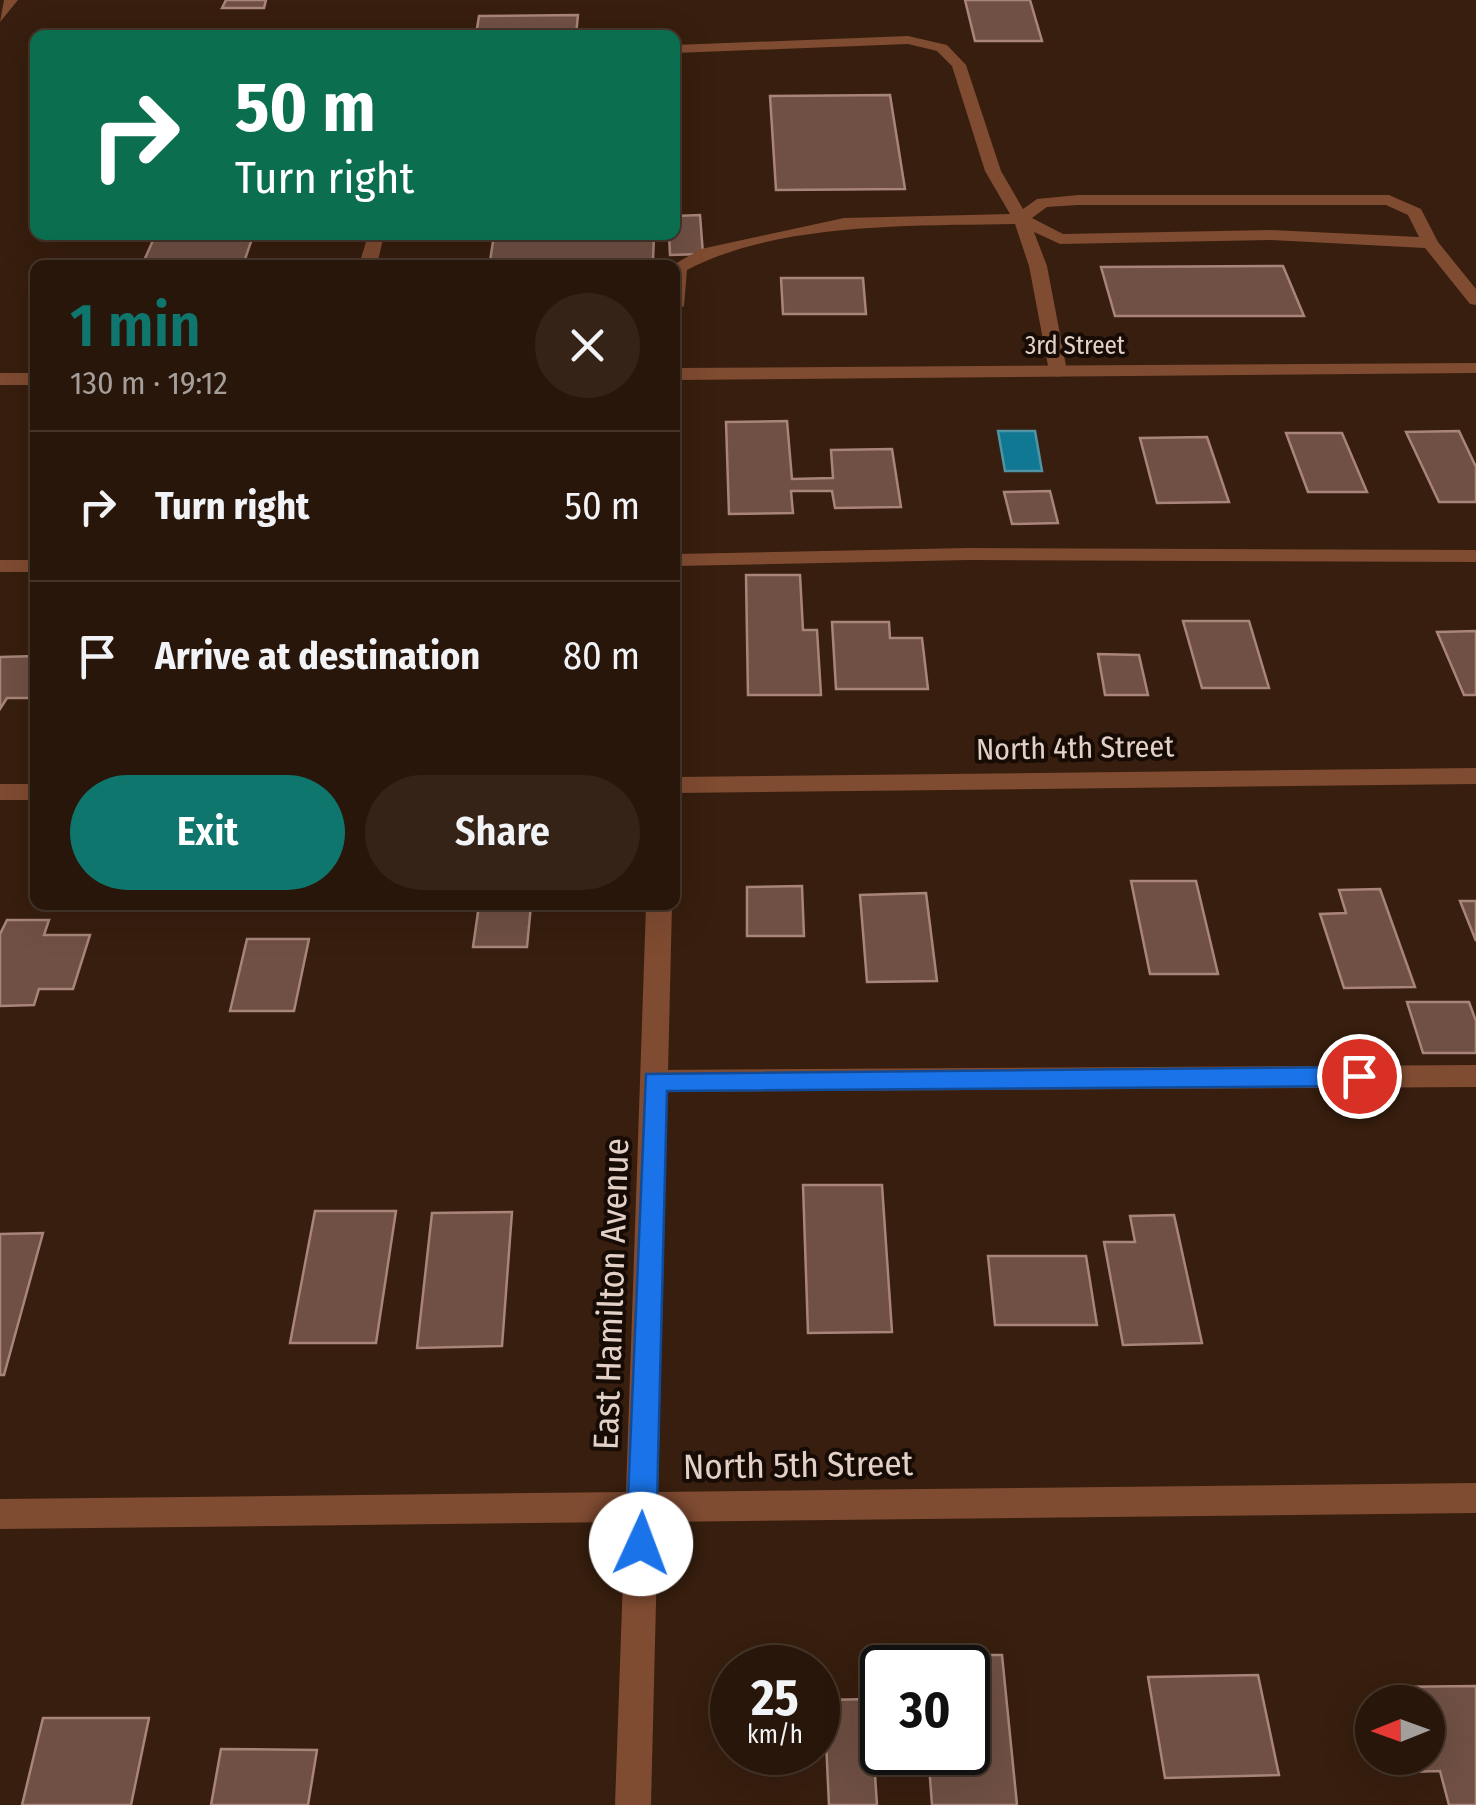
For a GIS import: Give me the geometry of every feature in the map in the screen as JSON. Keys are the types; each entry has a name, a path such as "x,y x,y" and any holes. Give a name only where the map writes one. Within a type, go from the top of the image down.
{"street":[{"path":"0,18 11,0"},
{"path":"680,49 908,40 942,48 960,65 993,171 1021,218 1038,266 1058,371"},
{"path":"1021,218 1043,202 1390,200 1415,212 1430,243 1476,300"},
{"path":"680,267 707,254 844,224 1021,218 1060,240 1271,235 1430,243"},
{"name":"3rd Street","path":"680,374 1476,368"},
{"path":"0,380 30,379"},
{"path":"680,560 969,554 1476,556"},
{"path":"0,566 30,566"},
{"name":"North 4th Street","path":"680,785 1476,776"},
{"path":"0,792 30,792"},
{"name":"East Hamilton Avenue","path":"633,1805 659,910"},
{"path":"654,1081 1476,1076"},
{"name":"North 5th Street","path":"0,1514 1476,1498"}],"water":[{"path":"998,431 1035,431 1042,471 1005,471"}],"building":[{"path":"226,0 266,0 264,8 222,8"},
{"path":"965,0 1030,0 1042,41 975,41"},
{"path":"578,15 576,30 477,30 479,16"},
{"path":"890,95 905,189 776,190 770,96"},
{"path":"700,215 703,254 670,255 669,240 680,240 680,216"},
{"path":"153,240 252,240 245,260 144,260"},
{"path":"493,240 654,240 653,260 490,260"},
{"path":"1283,266 1304,316 1115,316 1101,267"},
{"path":"781,278 863,278 866,314 783,314"},
{"path":"787,421 792,479 833,478 831,450 892,449 901,507 835,508 832,491 791,491 793,513 729,514 726,422"},
{"path":"1459,431 1476,467 1476,502 1439,502 1406,432"},
{"path":"1286,433 1342,433 1367,492 1308,492"},
{"path":"1207,437 1229,502 1157,503 1140,438"},
{"path":"1050,491 1058,523 1012,524 1004,492"},
{"path":"746,575 800,575 803,630 817,630 821,695 748,695"},
{"path":"1183,621 1249,621 1269,688 1202,688"},
{"path":"832,622 889,622 890,638 922,638 928,689 836,689"},
{"path":"1476,631 1476,695 1464,695 1437,632"},
{"path":"1098,654 1139,655 1148,695 1105,695"},
{"path":"30,656 30,698 7,698 0,709 0,657"},
{"path":"1131,881 1196,881 1218,974 1150,974"},
{"path":"802,886 804,936 747,936 747,887"},
{"path":"1380,889 1415,987 1344,988 1320,914 1346,913 1339,890"},
{"path":"926,893 937,981 867,982 860,895"},
{"path":"1460,901 1476,901 1476,941"},
{"path":"478,910 531,910 527,947 473,947"},
{"path":"7,920 49,920 44,935 90,935 73,989 39,989 34,1005 0,1006 0,934"},
{"path":"247,939 309,939 294,1011 230,1011"},
{"path":"1407,1002 1469,1002 1476,1021 1476,1053 1423,1053"},
{"path":"803,1185 882,1185 892,1332 808,1333"},
{"path":"315,1211 396,1211 376,1343 290,1343"},
{"path":"512,1212 502,1346 417,1348 432,1213"},
{"path":"1174,1215 1202,1343 1123,1345 1104,1242 1135,1242 1130,1216"},
{"path":"43,1233 4,1375 0,1375 0,1234"},
{"path":"988,1256 1086,1256 1097,1325 995,1325"},
{"path":"990,1655 1002,1655 1017,1805 932,1805 930,1775 990,1775"},
{"path":"1258,1675 1279,1775 1165,1778 1148,1677"},
{"path":"1445,1686 1476,1686 1476,1805 1449,1805 1441,1775 1445,1775"},
{"path":"860,1699 860,1775 875,1775 877,1805 829,1805 828,1775 840,1775 840,1700"},
{"path":"43,1718 149,1718 131,1805 22,1805"},
{"path":"221,1749 317,1750 308,1805 211,1805"}],"route":[{"path":"641,1544 654,1081 1359,1076"}]}
